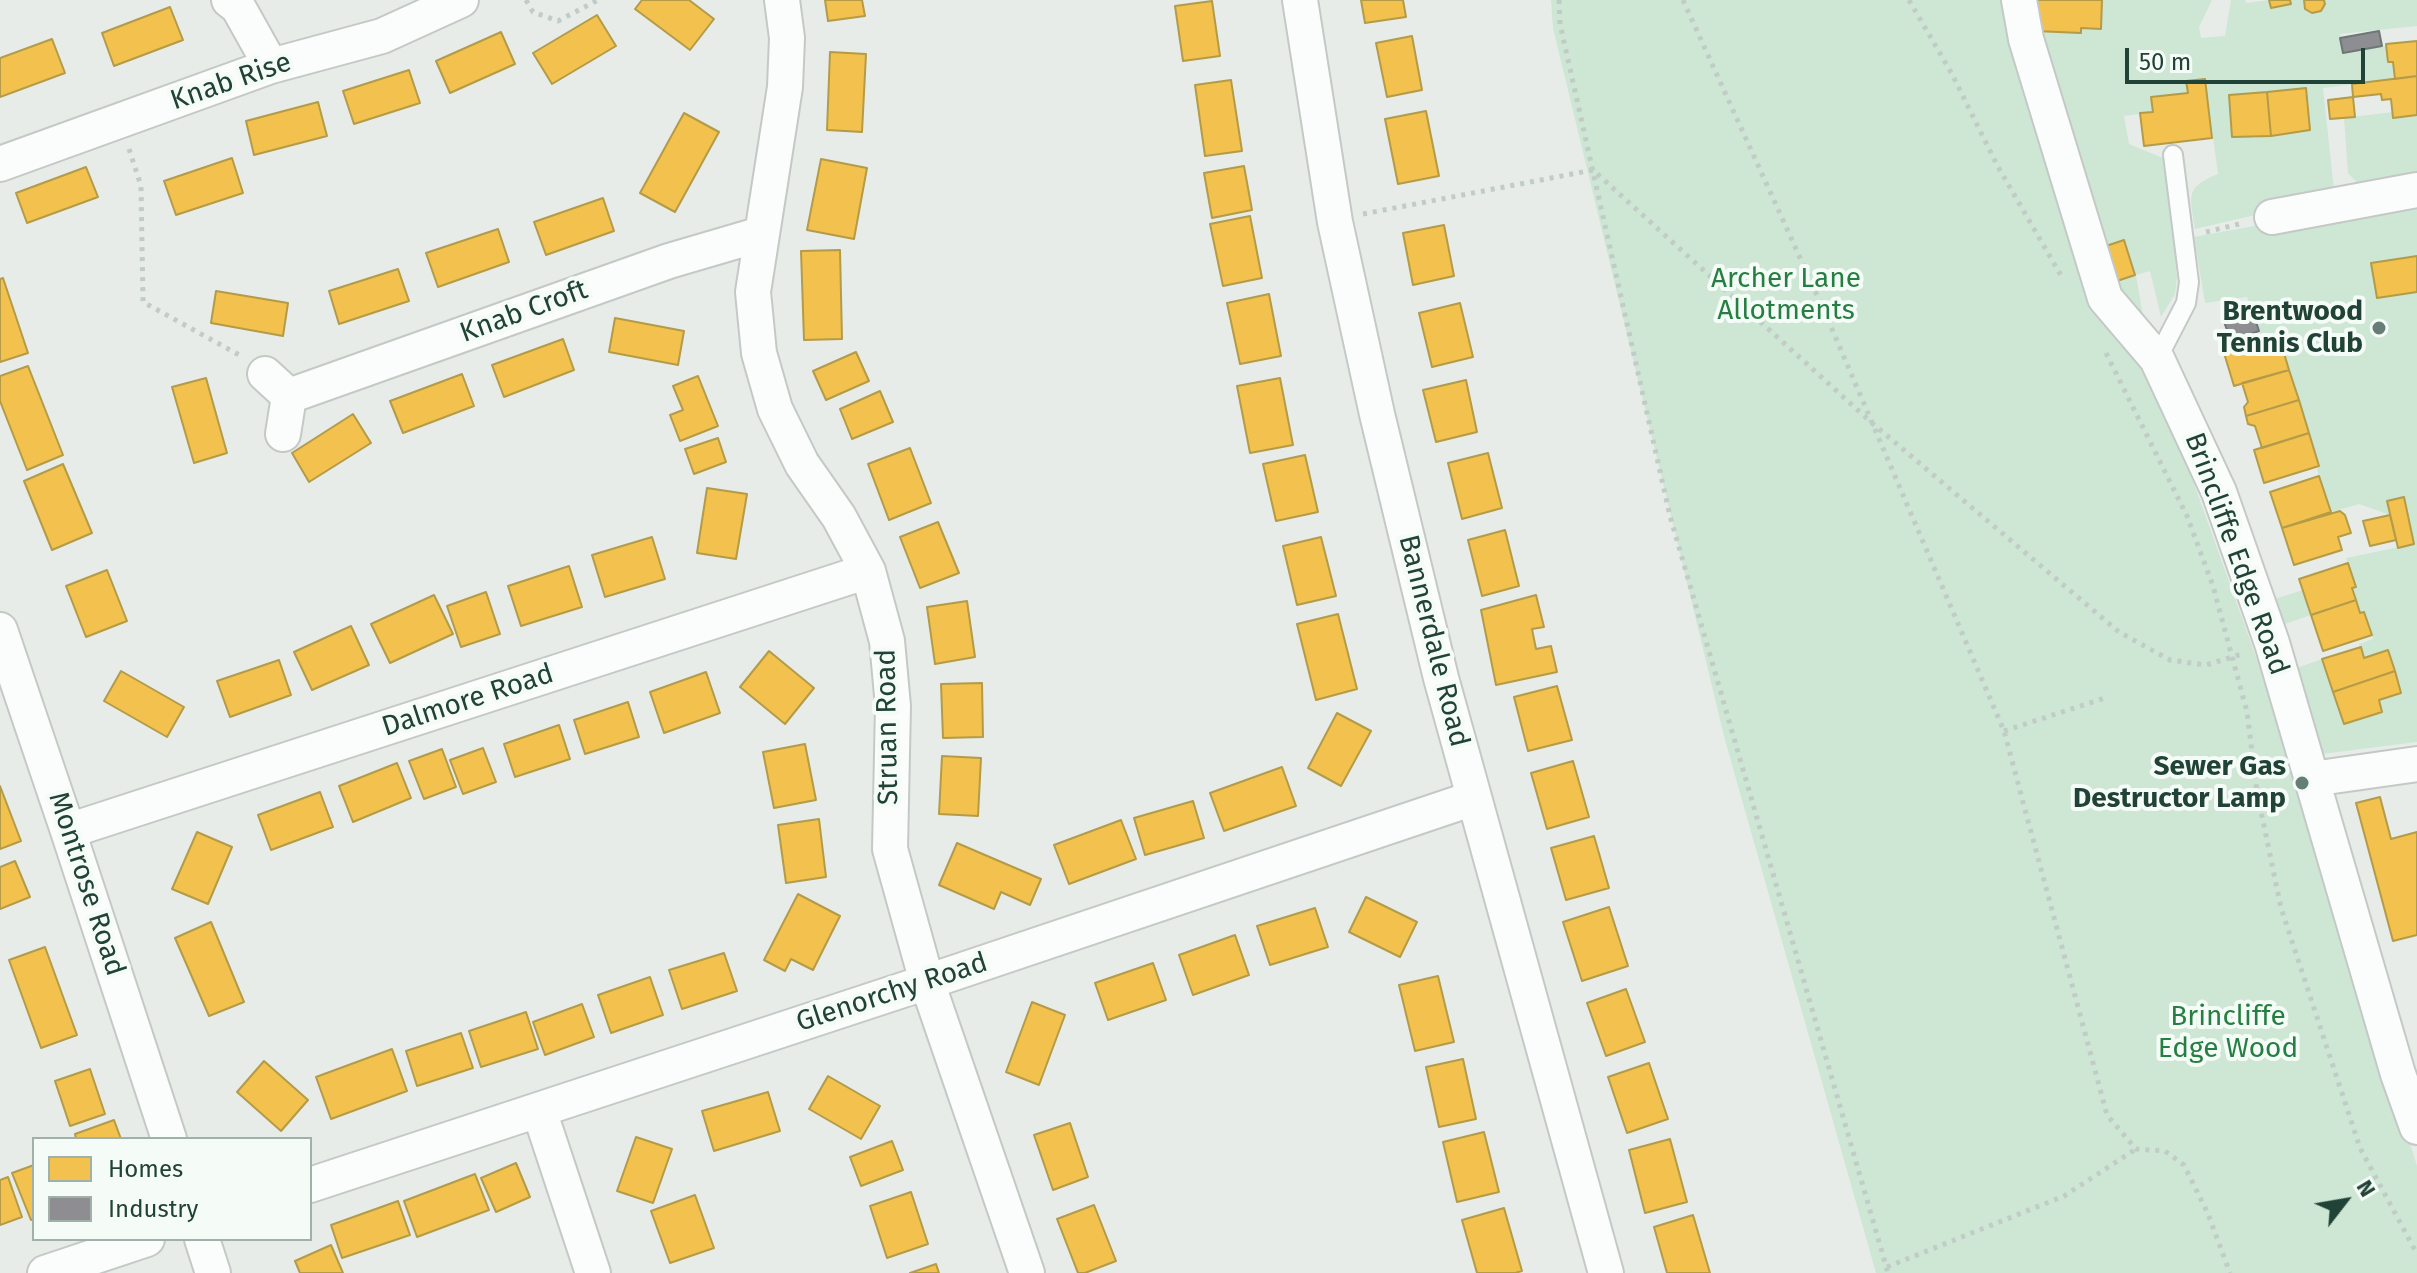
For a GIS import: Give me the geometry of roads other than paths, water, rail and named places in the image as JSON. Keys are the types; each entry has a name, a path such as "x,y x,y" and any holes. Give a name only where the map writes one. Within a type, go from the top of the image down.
{"street":[{"path":"229,0 238,7 271,66"},
{"name":"Knab Rise","path":"0,164 271,66 382,36 461,0"},
{"name":"Struan Road","path":"782,0 787,38 785,87 753,292 759,353 775,409 802,464 839,517 868,571 887,641 893,706 890,849 927,982 1027,1273"},
{"name":"Bannerdale Road","path":"1300,0 1335,222 1377,414 1441,678 1606,1273"},
{"name":"Brincliffe Edge Road","path":"2019,0 2026,39 2105,298 2157,359 2219,492 2272,643 2398,1074 2417,1127"},
{"path":"2272,217 2417,190"},
{"name":"Knab Croft","path":"283,434 268,377 761,234"},
{"name":"Dalmore Road","path":"68,831 868,571"},
{"name":"Montrose Road","path":"0,630 168,1137"},
{"path":"2312,779 2417,764"},
{"name":"Glenorchy Road","path":"312,1184 1474,798"},
{"path":"539,1110 593,1273"},
{"path":"45,1273 141,1241"},
{"path":"203,1241 213,1273"}],"lane":[{"path":"2157,359 2186,303 2189,282 2173,155"}],"place":[{"name":"Brentwood Tennis Club","path":"2379,328"},
{"name":"Sewer Gas Destructor Lamp","path":"2302,783"}],"park label":[{"name":"Archer Lane Allotments","path":"1786,295"},
{"name":"Brincliffe Edge Wood","path":"2228,1033"}]}
